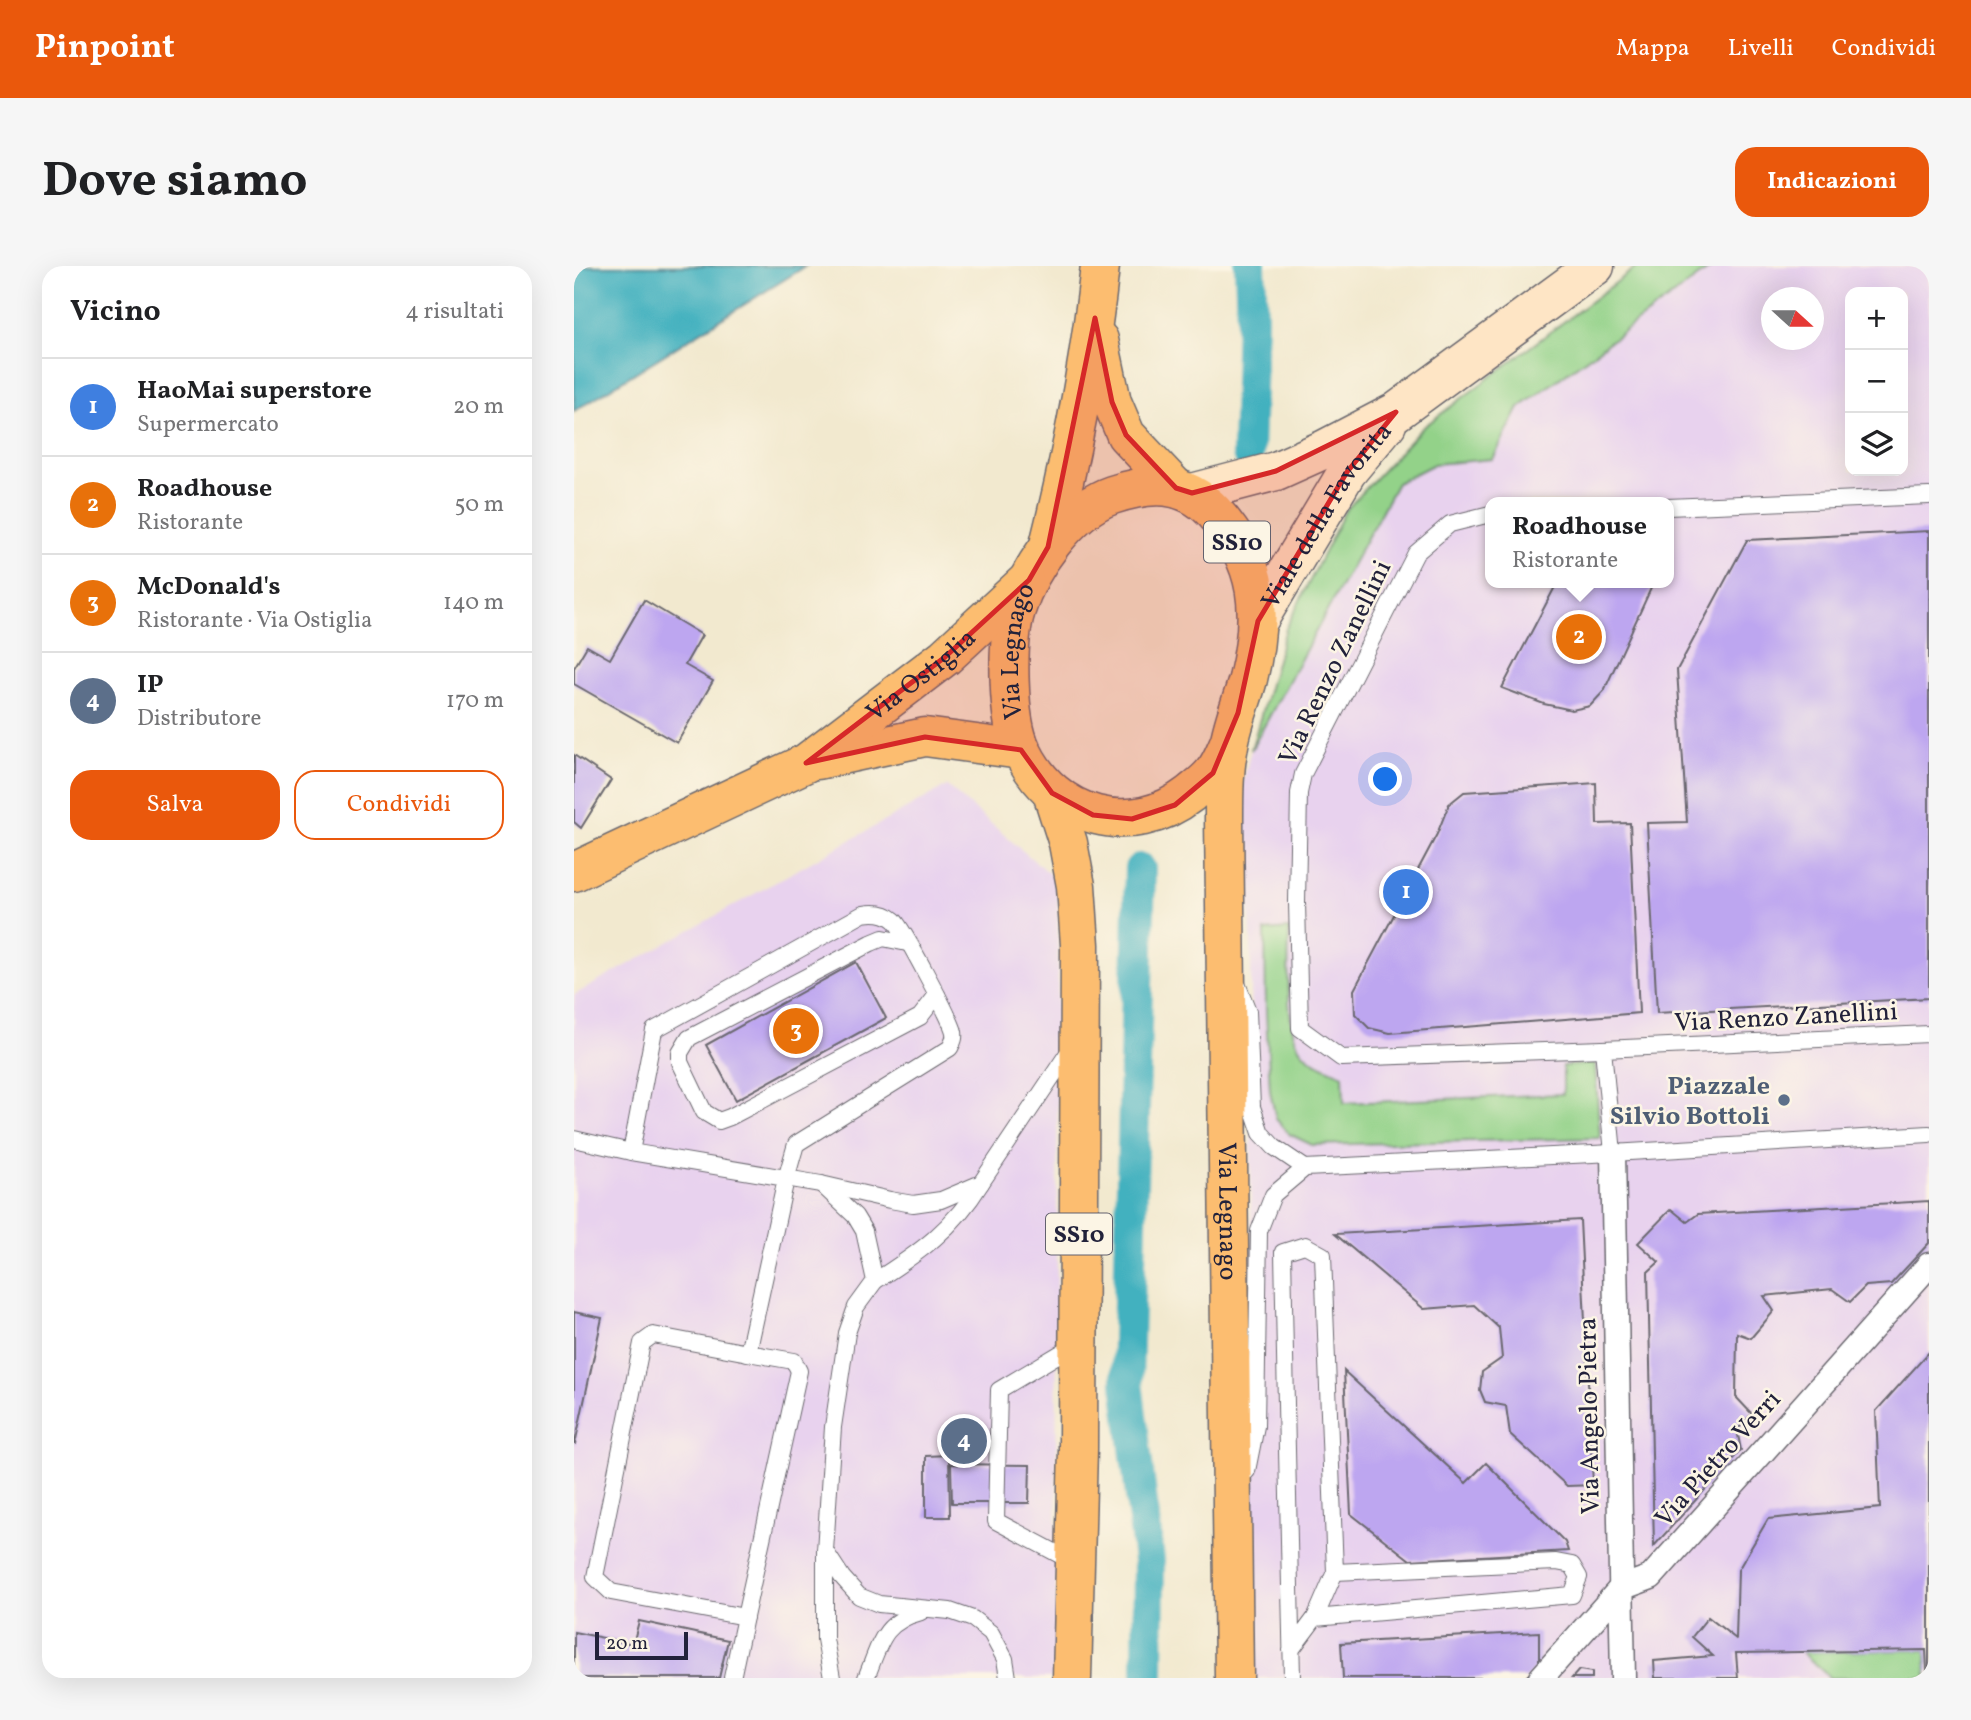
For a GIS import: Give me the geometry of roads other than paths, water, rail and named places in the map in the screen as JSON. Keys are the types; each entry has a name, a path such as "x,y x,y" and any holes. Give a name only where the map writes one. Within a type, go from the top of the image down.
{"main road":[{"name":"Via Legnago","path":"1048,548 1069,461 1095,318 1100,266"},
{"name":"Viale della Favorita","path":"1184,490 1276,471 1396,412 1595,266"},
{"name":"Via Legnago","path":"1052,793 1093,815 1112,819 1148,816 1175,805 1196,789 1213,773 1228,745 1248,678 1258,621 1255,581 1242,551 1225,524 1184,490 1126,435 1112,402 1095,318"},
{"name":"Viale della Favorita","path":"1258,621 1348,472 1396,412"},
{"name":"Via Legnago","path":"1072,1678 1078,1343 1080,945 1076,886 1068,843 1052,793 1021,750 1011,704 1010,659 1016,611 1029,580 1048,548 1076,519 1100,499 1146,486 1164,485 1184,490"},
{"name":"Via Ostiglia","path":"574,872 806,763 946,657 1029,580"},
{"name":"Via Ostiglia","path":"806,763 925,737 1021,750"},
{"name":"Via Legnago","path":"1228,745 1224,819 1234,1678"}],"street":[{"name":"Via Angelo Pietra","path":"1613,1153 1623,1678"},
{"name":"Via Pietro Verri","path":"1541,1678 1621,1588 1651,1577 1929,1265"}],"lane":[{"path":"1674,507 1929,496"},
{"name":"Via Renzo Zanellini","path":"1485,515 1450,524 1416,553 1303,774 1299,793 1297,902 1300,1028 1341,1058 1929,1034"},
{"path":"631,1152 653,1030 863,914 875,912 895,921 937,995 954,1038 950,1048 796,1144 748,1353"},
{"path":"907,943 883,938 871,943 688,1038 680,1053 680,1062 704,1112 719,1121 730,1117 920,1017 937,995"},
{"path":"1226,957 1248,1011 1252,1107 1262,1133 1274,1147 1305,1168 1929,1134"},
{"path":"832,1678 825,1639 825,1551 833,1427 847,1333 856,1307 875,1281 920,1252 965,1208 1079,1036"},
{"path":"1603,1049 1613,1153"},
{"path":"574,1139 913,1204 941,1200 981,1183"},
{"path":"1234,1532 1256,1426 1259,1231 1273,1195 1305,1168"},
{"path":"821,1185 855,1216 864,1231 875,1281"},
{"path":"1291,1650 1315,1618 1335,1572 1323,1255 1306,1245 1283,1252 1291,1650 1292,1678"},
{"path":"732,1678 799,1371 794,1361 653,1335 642,1343 595,1577 611,1592 745,1617"},
{"path":"1075,1563 996,1521 996,1508 999,1390 1078,1343"},
{"path":"825,1551 842,1577 859,1596 879,1604 950,1611 973,1619 991,1633 1005,1659 1008,1678"},
{"path":"1315,1618 1572,1595 1579,1577 1572,1566 1556,1562 1335,1572"},
{"path":"866,1678 887,1628 906,1616 928,1610"}],"water":[{"path":"574,266 806,266 574,411"}],"waterway":[{"path":"1248,453 1252,319 1250,266"},
{"path":"1140,869 1127,1383 1149,1560 1148,1678"}],"place":[{"name":"Roadhouse","path":"1579,637"},
{"name":"HaoMai superstore","path":"1406,892"},
{"name":"McDonald's","path":"796,1031"},
{"name":"Piazzale Silvio Bottoli","path":"1784,1100"},
{"name":"IP","path":"964,1441"}]}
